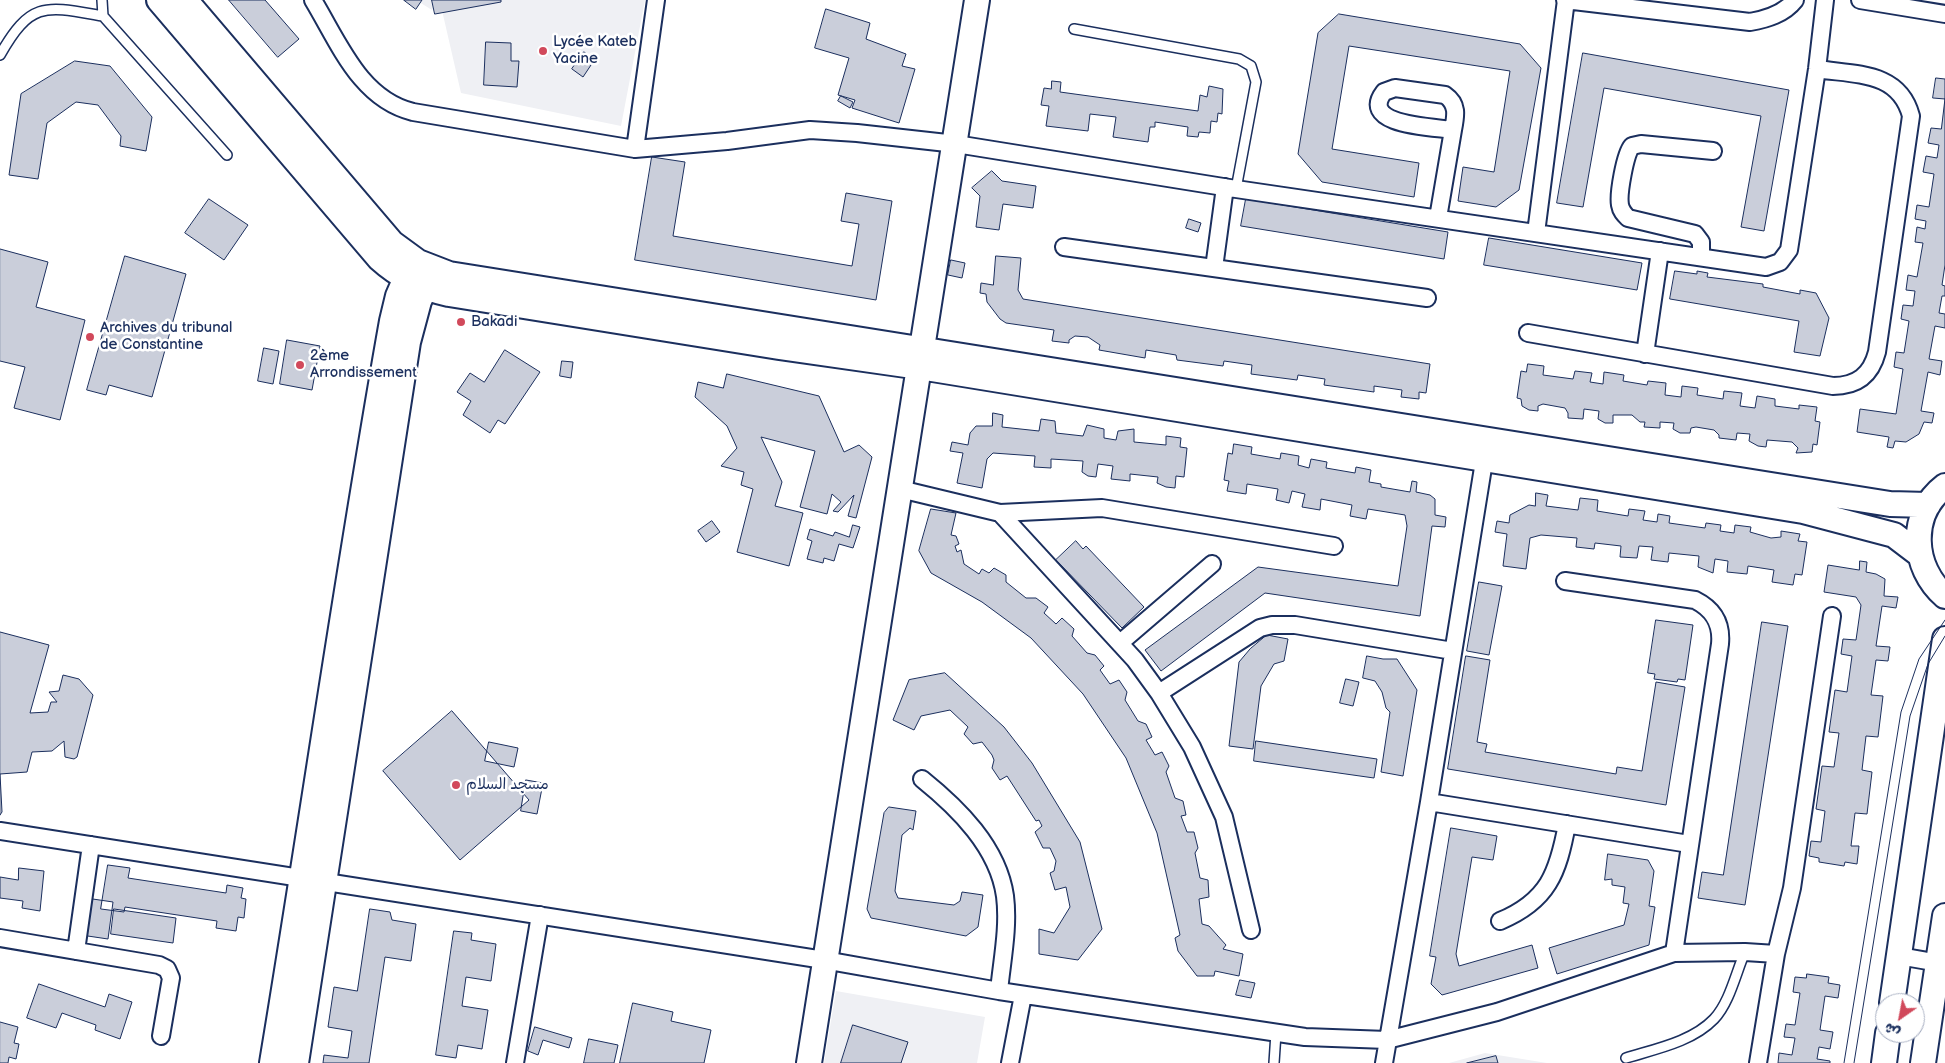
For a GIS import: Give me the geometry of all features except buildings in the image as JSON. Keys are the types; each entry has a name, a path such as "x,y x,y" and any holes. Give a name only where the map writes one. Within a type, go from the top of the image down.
{"main road":[{"path":"159,0 376,254 386,287 402,324"},
{"path":"184,0 419,274 449,274 921,358 1485,450 1803,511 1894,535 1919,554"},
{"path":"809,1063 956,144 977,0"},
{"path":"376,254 419,274 449,294 779,347 921,358"},
{"path":"296,1063 314,879 357,519 402,324 419,274"},
{"path":"402,324 416,317 431,302 449,294"},
{"path":"1485,450 1890,504 1928,505"},
{"path":"1945,486 1928,505 1921,520 1918,537 1919,554 1929,579 1945,596"},
{"path":"1893,993 1945,639"},
{"path":"272,1063 314,879"},
{"path":"1923,1063 1941,963 1945,916"},
{"path":"1884,1063 1887,1043"}],"street":[{"path":"313,0 361,79 374,93 389,104 413,112 635,149 726,142 810,130 956,144 1231,188 1766,267 1774,265 1785,256 1790,243 1817,69 1825,0"},
{"path":"635,149 656,0"},
{"path":"1536,233 1566,0 1750,22 1766,20 1780,13 1795,0"},
{"path":"1860,0 1945,14"},
{"path":"1528,333 1833,386 1845,386 1857,382 1867,374 1874,364 1911,116 1902,94 1882,80 1817,69"},
{"path":"1438,218 1453,130"},
{"path":"1701,257 1701,242 1695,234 1633,220 1622,211 1620,202 1626,154 1632,146 1641,144 1713,151"},
{"path":"1214,268 1231,188"},
{"path":"1064,247 1427,298"},
{"path":"1645,354 1660,251"},
{"path":"1384,1063 1430,802 1485,450"},
{"path":"900,489 1000,513 1102,508 1334,546"},
{"path":"1000,513 1022,540 1120,643 1160,693 1192,746 1224,817 1251,930"},
{"path":"1120,643 1212,564"},
{"path":"1565,582 1695,600 1710,610 1716,617 1721,635 1720,644 1674,953"},
{"path":"1758,1063 1776,954 1792,888 1832,616"},
{"path":"1160,693 1250,634 1272,625 1295,625 1453,652"},
{"path":"922,779 965,817 981,838 994,864 1005,894 1006,922 999,991"},
{"path":"1430,802 1689,844"},
{"path":"1500,920 1517,913 1533,903 1546,889 1556,873 1567,824"},
{"path":"0,832 314,879 824,960 1023,995 1305,1037 1387,1040 1498,1012 1674,953 1744,952 1776,954"},
{"path":"76,951 91,846"},
{"path":"515,1063 540,915"},
{"path":"0,938 159,965 167,969 171,978 161,1036"},
{"path":"1899,956 1941,963"},
{"path":"1010,1063 1023,995"}],"lane":[{"path":"102,0 103,16 227,155"},
{"path":"0,55 15,30 32,15 56,8 103,16"},
{"path":"1074,29 1239,59 1251,66 1256,82 1231,188"},
{"path":"1626,1058 1685,1039 1714,1019 1725,1001 1744,952"},
{"path":"1274,1063 1276,1033"}],"shaded area":[{"name":"Lycée Kateb Yacine","path":"416,0 645,0 621,126 461,93 441,6 435,4 432,10"},
{"path":"836,991 985,1017 977,1063 824,1063"},
{"path":"1485,1053 1547,1063 1449,1063"}],"tram line":[{"path":"1844,1063 1901,712 1919,659 1945,620"},
{"path":"1854,1063 1910,716 1928,664 1945,636"}],"place":[{"name":"Lycée Kateb Yacine","path":"543,51"},
{"name":"Bakadi","path":"461,322"},
{"name":"Archives du tribunal de Constantine","path":"90,337"},
{"name":"2ème Arrondissement","path":"300,365"},
{"name":"مسجد السلام","path":"456,785"}]}
